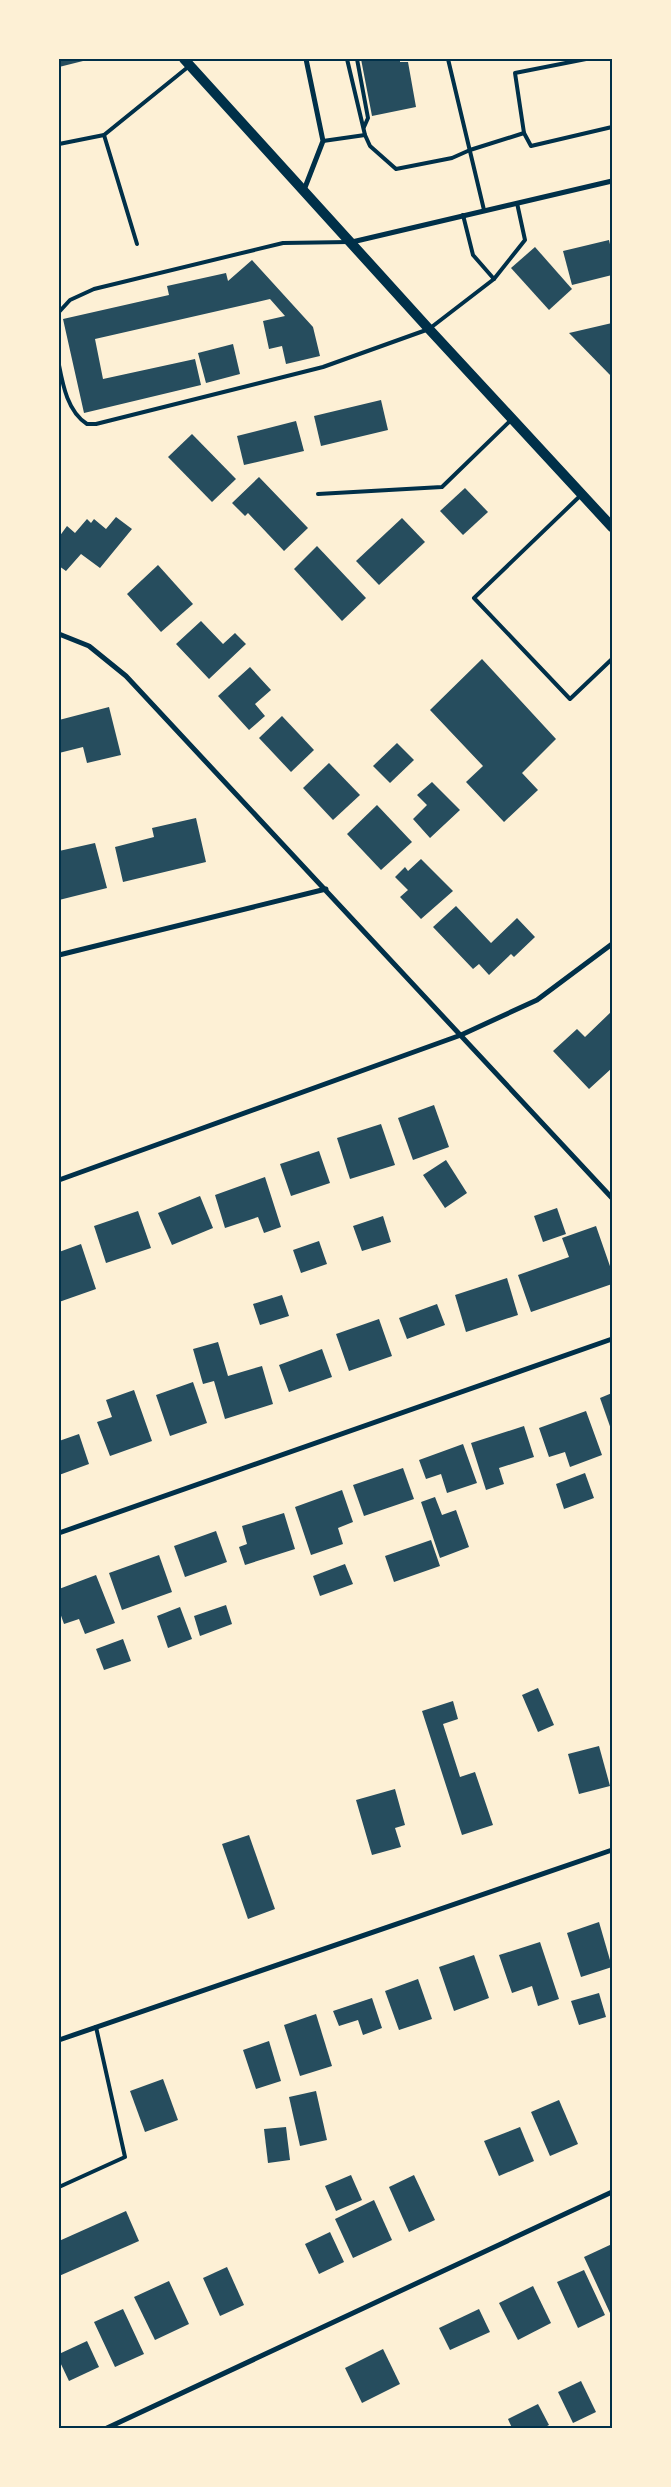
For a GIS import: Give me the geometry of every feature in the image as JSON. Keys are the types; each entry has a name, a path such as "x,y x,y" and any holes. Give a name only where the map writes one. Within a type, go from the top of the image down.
{"main road":[{"path":"187,62 612,527"}],"street":[{"path":"304,190 323,141 306,59"},
{"path":"352,242 612,181"},
{"path":"59,634 89,646 126,676 612,1198"},
{"path":"59,955 326,889"},
{"path":"59,1180 460,1035 537,1000 612,944"},
{"path":"59,1532 612,1339"},
{"path":"59,2040 612,1850"},
{"path":"108,2428 612,2192"}],"lane":[{"path":"347,59 365,134 370,146 396,169 452,158 470,150 524,133"},
{"path":"357,59 368,118 364,129"},
{"path":"448,59 484,210"},
{"path":"586,59 515,73 524,133 531,146 612,128"},
{"path":"59,144 104,135 187,62"},
{"path":"323,141 365,134"},
{"path":"104,135 137,244"},
{"path":"59,365 63,386 74,413 87,424 96,424 323,367 429,328 494,279 525,240 517,203"},
{"path":"464,215 473,255 494,279"},
{"path":"59,310 70,300 94,289 283,244 352,242"},
{"path":"318,494 442,487 512,419"},
{"path":"582,494 474,598 570,699 612,659"},
{"path":"59,2187 124,2157 96,2027"}],"building":[{"path":"59,59 82,59 83,61 59,67"},
{"path":"361,59 400,59 400,62 408,62 416,107 372,116"},
{"path":"609,240 612,253 612,275 572,285 563,251"},
{"path":"535,247 572,289 549,310 511,268"},
{"path":"252,260 313,327 320,356 286,364 282,346 269,349 263,321 285,316 270,299 95,339 103,379 195,359 201,385 84,413 63,319 169,295 167,286 226,273 228,281"},
{"path":"612,323 612,377 569,333"},
{"path":"233,344 240,374 206,383 198,353"},
{"path":"381,400 388,430 321,446 314,416"},
{"path":"296,421 304,451 244,465 237,436"},
{"path":"192,434 236,479 212,502 168,457"},
{"path":"259,477 308,528 284,551 248,513 245,516 232,503"},
{"path":"465,488 488,512 463,535 440,511"},
{"path":"116,517 132,529 100,568 81,554 66,571 59,566 59,537 67,526 75,533 87,519 91,523 94,519 106,529"},
{"path":"402,518 425,542 379,585 356,561"},
{"path":"317,546 366,598 342,621 294,569"},
{"path":"158,565 193,604 161,632 127,594"},
{"path":"201,621 223,644 235,633 246,644 209,679 176,644"},
{"path":"482,659 556,739 522,773 538,790 504,822 466,782 483,766 430,710"},
{"path":"250,667 271,690 255,704 265,716 249,730 218,696"},
{"path":"109,707 121,755 87,763 83,747 59,753 59,720"},
{"path":"282,716 314,750 291,772 259,738"},
{"path":"397,743 414,760 390,783 373,766"},
{"path":"329,763 360,795 333,820 303,788"},
{"path":"432,782 460,810 430,838 413,819 427,805 417,795"},
{"path":"377,805 412,842 381,870 347,834"},
{"path":"196,818 206,862 123,882 115,847 154,837 152,828"},
{"path":"95,843 107,888 59,900 59,851"},
{"path":"421,859 453,891 421,919 400,897 408,890 395,877 405,867 408,871"},
{"path":"456,906 491,943 517,918 535,937 514,957 511,954 489,975 479,964 473,969 433,927"},
{"path":"612,1011 612,1068 589,1089 553,1051 577,1029 585,1037"},
{"path":"434,1105 449,1147 413,1160 398,1118"},
{"path":"381,1124 395,1165 350,1179 337,1138"},
{"path":"319,1151 330,1183 291,1196 280,1164"},
{"path":"446,1160 467,1193 445,1208 423,1175"},
{"path":"265,1177 281,1227 264,1233 258,1217 225,1228 215,1195"},
{"path":"200,1196 213,1228 172,1245 158,1213"},
{"path":"557,1208 566,1234 543,1242 534,1216"},
{"path":"138,1211 151,1248 106,1263 94,1226"},
{"path":"383,1216 391,1242 362,1251 353,1226"},
{"path":"596,1226 612,1272 612,1284 531,1312 518,1275 569,1257 562,1238"},
{"path":"319,1241 327,1264 301,1273 293,1250"},
{"path":"81,1244 96,1289 59,1302 59,1252"},
{"path":"507,1278 518,1315 466,1332 455,1295"},
{"path":"282,1295 289,1316 260,1325 253,1304"},
{"path":"437,1304 445,1325 407,1339 399,1318"},
{"path":"379,1319 392,1356 349,1371 336,1334"},
{"path":"218,1342 228,1376 262,1366 273,1404 225,1419 214,1381 203,1384 193,1349"},
{"path":"322,1349 332,1377 289,1392 279,1365"},
{"path":"193,1382 207,1423 170,1436 156,1395"},
{"path":"134,1390 152,1441 110,1456 97,1422 112,1417 106,1400"},
{"path":"612,1393 612,1432 600,1398"},
{"path":"586,1411 602,1455 570,1467 565,1452 549,1457 539,1428"},
{"path":"524,1426 534,1457 499,1468 504,1484 486,1490 471,1443"},
{"path":"79,1434 89,1464 59,1475 59,1441"},
{"path":"463,1444 477,1483 447,1493 441,1474 426,1479 419,1460"},
{"path":"403,1468 414,1499 364,1516 353,1485"},
{"path":"585,1473 594,1498 564,1509 556,1484"},
{"path":"342,1490 353,1522 338,1528 343,1544 311,1555 295,1507"},
{"path":"435,1497 442,1515 456,1510 469,1547 440,1558 421,1502"},
{"path":"284,1513 295,1549 245,1565 239,1547 247,1544 242,1526"},
{"path":"216,1531 227,1562 185,1577 174,1546"},
{"path":"431,1540 440,1566 394,1582 385,1556"},
{"path":"159,1555 172,1592 122,1610 109,1573"},
{"path":"345,1564 353,1584 320,1596 313,1576"},
{"path":"96,1575 115,1623 85,1634 79,1619 64,1624 59,1610 59,1589"},
{"path":"226,1605 232,1624 200,1636 194,1616"},
{"path":"180,1607 192,1639 168,1648 157,1616"},
{"path":"123,1639 131,1661 104,1670 96,1649"},
{"path":"538,1688 554,1725 538,1732 522,1695"},
{"path":"453,1701 458,1719 443,1724 460,1777 475,1772 493,1825 462,1835 422,1711"},
{"path":"599,1746 610,1786 579,1794 568,1754"},
{"path":"395,1789 405,1825 395,1828 401,1847 372,1855 356,1800"},
{"path":"249,1835 275,1909 248,1919 222,1844"},
{"path":"599,1922 612,1967 581,1977 567,1933"},
{"path":"540,1942 559,1999 538,2006 532,1986 512,1993 499,1955"},
{"path":"474,1955 489,1998 454,2011 439,1967"},
{"path":"418,1979 432,2019 399,2030 385,1991"},
{"path":"599,1993 606,2017 579,2025 571,2001"},
{"path":"372,1998 382,2028 363,2035 358,2020 339,2026 333,2011"},
{"path":"316,2014 332,2066 300,2076 284,2025"},
{"path":"269,2041 281,2081 256,2089 243,2050"},
{"path":"163,2079 178,2120 145,2132 130,2091"},
{"path":"316,2091 327,2140 300,2146 289,2097"},
{"path":"559,2100 578,2144 550,2156 531,2112"},
{"path":"286,2127 290,2160 268,2163 264,2129"},
{"path":"520,2127 534,2161 499,2176 484,2141"},
{"path":"351,2175 362,2200 336,2211 325,2186"},
{"path":"414,2175 435,2220 409,2232 389,2187"},
{"path":"374,2200 392,2240 353,2258 335,2219"},
{"path":"126,2211 139,2241 59,2276 59,2241"},
{"path":"330,2232 344,2262 319,2274 305,2244"},
{"path":"612,2244 612,2312 610,2313 584,2257"},
{"path":"227,2267 244,2305 220,2316 203,2278"},
{"path":"584,2270 605,2315 578,2328 557,2282"},
{"path":"169,2281 189,2324 155,2340 134,2297"},
{"path":"533,2286 551,2323 518,2340 499,2303"},
{"path":"123,2309 144,2354 115,2367 94,2322"},
{"path":"479,2309 490,2332 450,2350 439,2328"},
{"path":"87,2341 99,2367 69,2381 59,2360 59,2354"},
{"path":"383,2349 400,2384 362,2403 345,2368"},
{"path":"581,2381 596,2412 573,2423 558,2392"},
{"path":"538,2404 549,2425 543,2428 512,2428 508,2419"}]}
